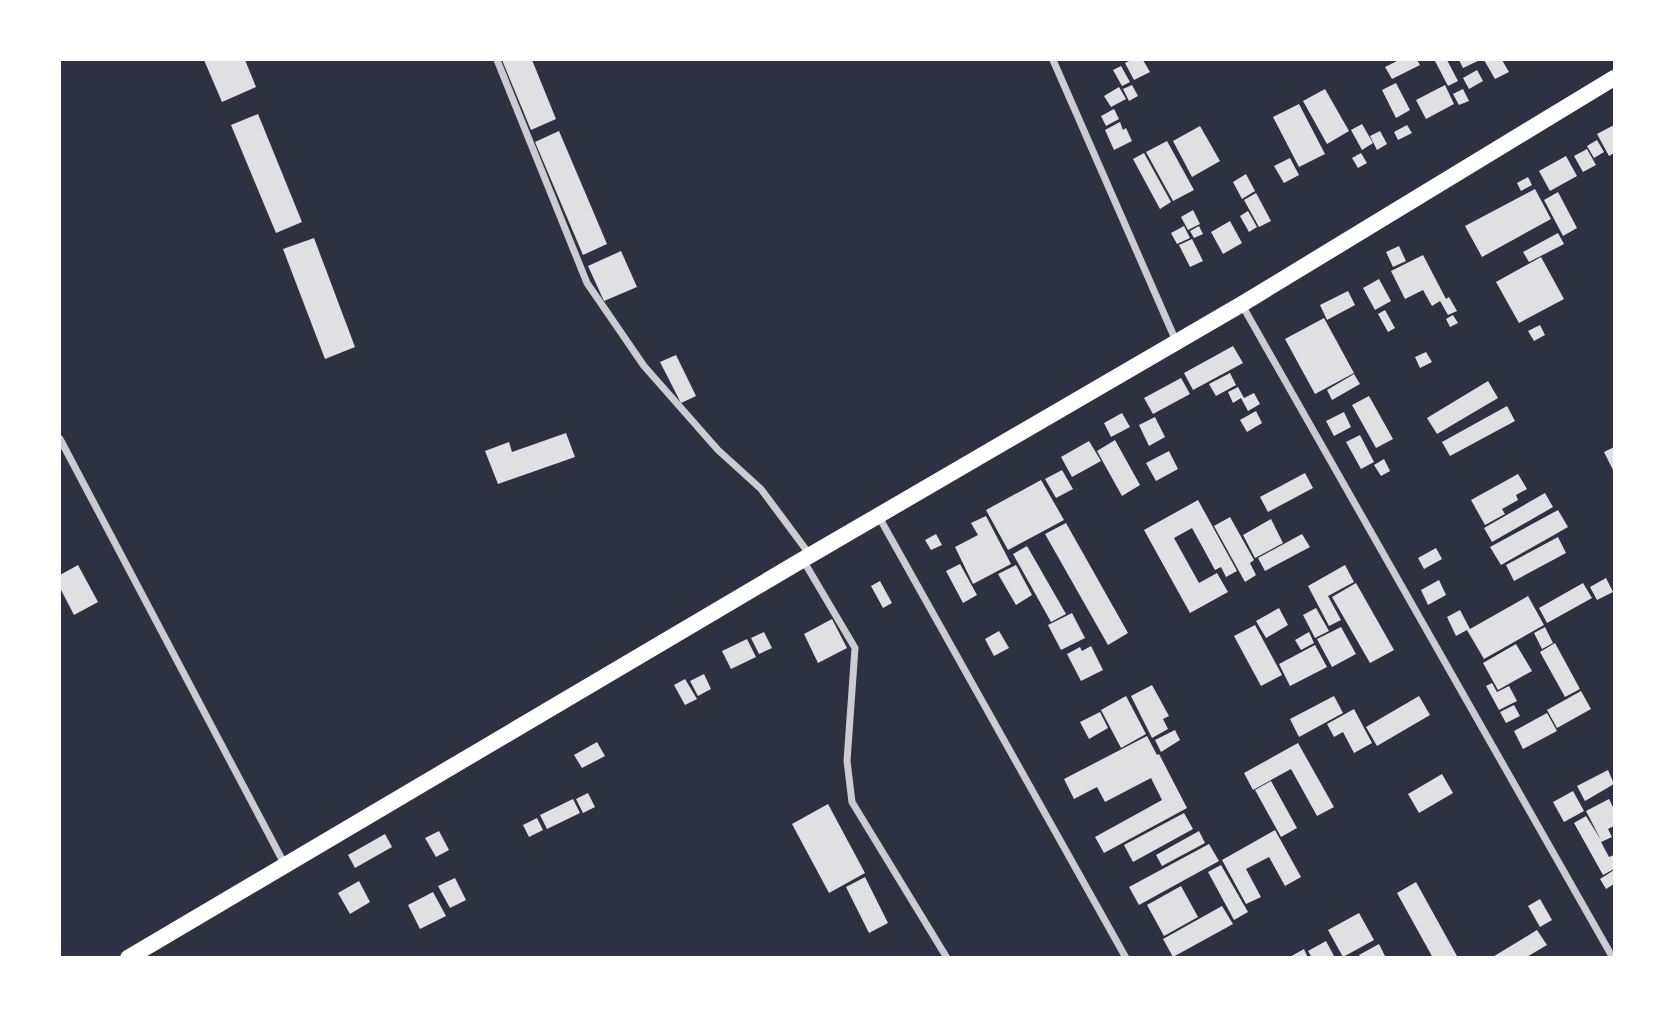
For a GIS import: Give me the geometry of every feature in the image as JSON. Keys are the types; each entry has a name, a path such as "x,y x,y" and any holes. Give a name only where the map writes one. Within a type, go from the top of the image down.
{"highway":[{"path":"128,957 806,557 1242,304 1615,78"}],"street":[{"path":"497,60 587,283 644,366 718,450 761,489 806,557 855,648 847,761 852,802 947,957"},
{"path":"1053,60 1176,342"},
{"path":"1242,304 1614,957"},
{"path":"60,439 285,865"},
{"path":"878,516 1126,957"}],"building":[{"path":"204,60 245,60 256,87 222,102"},
{"path":"502,60 532,60 556,119 531,130"},
{"path":"1143,60 1150,72 1134,80 1125,63"},
{"path":"1399,60 1417,60 1420,65 1392,79 1385,67"},
{"path":"1447,60 1458,81 1448,86 1435,61"},
{"path":"1459,60 1480,60 1463,68"},
{"path":"1484,60 1502,60 1509,72 1495,79"},
{"path":"1121,66 1130,82 1122,86 1113,70"},
{"path":"1477,70 1483,81 1469,89 1463,78"},
{"path":"1396,83 1410,110 1396,118 1382,90"},
{"path":"1132,85 1138,96 1129,101 1123,89"},
{"path":"1445,85 1454,104 1426,119 1416,100"},
{"path":"1119,87 1126,99 1111,107 1104,96"},
{"path":"1325,89 1349,131 1327,144 1303,101"},
{"path":"1463,89 1469,101 1459,105 1453,94"},
{"path":"1299,104 1325,154 1299,167 1273,117"},
{"path":"1114,109 1119,119 1106,126 1101,116"},
{"path":"258,114 302,222 276,233 231,125"},
{"path":"1120,122 1132,141 1114,150 1105,130"},
{"path":"1362,124 1373,143 1362,150 1351,130"},
{"path":"1407,125 1412,133 1398,140 1394,132"},
{"path":"1614,125 1614,153 1609,156 1597,134"},
{"path":"1200,126 1220,161 1192,177 1173,141"},
{"path":"559,131 607,244 583,255 535,142"},
{"path":"1380,131 1387,144 1377,150 1370,136"},
{"path":"1597,140 1604,152 1594,158 1587,146"},
{"path":"1167,141 1194,190 1173,201 1146,152"},
{"path":"1587,149 1596,165 1583,172 1574,156"},
{"path":"1144,153 1171,202 1160,209 1133,159"},
{"path":"1361,153 1367,163 1358,168 1352,158"},
{"path":"1566,156 1577,176 1550,191 1539,171"},
{"path":"1290,158 1299,175 1284,183 1274,166"},
{"path":"1246,174 1255,191 1242,199 1233,182"},
{"path":"1528,177 1532,185 1521,191 1517,183"},
{"path":"1535,189 1551,219 1482,257 1465,226"},
{"path":"1558,192 1577,228 1563,236 1544,200"},
{"path":"1256,193 1271,221 1259,227 1244,200"},
{"path":"1193,210 1200,224 1188,230 1181,217"},
{"path":"1248,211 1257,227 1249,232 1240,216"},
{"path":"1230,221 1242,243 1223,254 1211,232"},
{"path":"1184,226 1190,238 1177,244 1171,233"},
{"path":"1199,226 1203,234 1194,238 1190,231"},
{"path":"1558,233 1564,244 1529,262 1523,252"},
{"path":"314,238 355,347 325,359 283,249"},
{"path":"1192,239 1203,261 1190,267 1179,245"},
{"path":"1399,246 1406,261 1393,267 1386,252"},
{"path":"621,251 637,287 604,301 588,266"},
{"path":"1423,255 1446,299 1449,297 1457,311 1448,315 1440,301 1432,306 1423,290 1405,299 1391,271"},
{"path":"1541,257 1564,299 1519,323 1496,282"},
{"path":"1379,279 1391,301 1375,310 1363,288"},
{"path":"1348,291 1355,305 1327,320 1320,305"},
{"path":"1385,310 1395,328 1388,332 1378,314"},
{"path":"1453,315 1458,323 1450,327 1446,319"},
{"path":"1324,318 1354,373 1315,394 1285,339"},
{"path":"1540,325 1545,335 1534,341 1528,331"},
{"path":"1233,346 1243,363 1193,390 1184,373"},
{"path":"1426,352 1432,362 1420,368 1415,357"},
{"path":"676,355 696,396 681,403 660,362"},
{"path":"1230,373 1236,385 1216,396 1209,384"},
{"path":"1354,374 1360,384 1332,400 1327,390"},
{"path":"1181,378 1190,394 1153,414 1144,398"},
{"path":"1488,381 1498,398 1437,434 1427,418"},
{"path":"1238,387 1244,398 1254,393 1260,404 1248,411 1241,398 1233,403 1228,392"},
{"path":"1369,396 1393,439 1376,448 1352,405"},
{"path":"1507,406 1515,421 1450,456 1442,442"},
{"path":"1256,411 1262,423 1247,432 1240,420"},
{"path":"1344,412 1351,427 1334,436 1326,421"},
{"path":"1122,413 1130,427 1111,437 1104,423"},
{"path":"1155,417 1165,437 1149,446 1139,425"},
{"path":"566,433 575,457 498,484 485,451 509,442 512,452"},
{"path":"1360,435 1374,462 1361,469 1346,442"},
{"path":"1115,440 1140,485 1122,496 1097,451"},
{"path":"1089,441 1101,461 1072,477 1061,457"},
{"path":"1614,447 1614,472 1604,452"},
{"path":"1169,451 1178,469 1156,481 1146,463"},
{"path":"1384,459 1390,471 1381,476 1374,465"},
{"path":"1062,470 1073,489 1056,498 1045,479"},
{"path":"1305,473 1313,488 1268,512 1260,497"},
{"path":"1518,474 1527,489 1516,495 1518,500 1502,509 1505,514 1485,525 1471,500"},
{"path":"1041,480 1064,520 1008,550 986,510"},
{"path":"1545,493 1553,507 1492,542 1484,528"},
{"path":"1198,500 1237,571 1226,577 1221,567 1215,570 1192,528 1174,538 1199,583 1217,573 1228,592 1190,613 1144,530"},
{"path":"1558,510 1568,527 1501,565 1490,547"},
{"path":"986,516 1011,564 973,584 955,547 978,535 971,523"},
{"path":"1230,517 1254,560 1250,563 1256,575 1245,582 1214,526"},
{"path":"1271,519 1283,543 1255,558 1243,535"},
{"path":"1066,523 1128,633 1108,645 1045,534"},
{"path":"936,534 942,545 931,550 925,540"},
{"path":"1302,534 1310,547 1265,571 1258,558"},
{"path":"1558,537 1566,553 1514,581 1506,565"},
{"path":"1027,546 1066,614 1051,622 1013,554"},
{"path":"1436,548 1442,559 1424,569 1418,558"},
{"path":"960,564 977,595 963,603 946,571"},
{"path":"78,565 98,602 74,615 60,588 60,575"},
{"path":"1016,565 1032,595 1016,605 998,574"},
{"path":"1345,565 1354,582 1328,596 1341,620 1329,626 1308,586"},
{"path":"1606,578 1613,592 1597,600 1590,587"},
{"path":"1439,580 1446,595 1428,605 1421,590"},
{"path":"880,581 892,603 883,608 871,586"},
{"path":"1356,583 1394,650 1370,663 1332,597"},
{"path":"1583,583 1592,598 1547,623 1539,608"},
{"path":"1528,596 1544,625 1484,659 1467,630 1456,636 1447,617 1460,610 1470,629"},
{"path":"1279,608 1288,625 1266,638 1256,621"},
{"path":"1316,608 1329,631 1315,638 1303,615"},
{"path":"1072,613 1085,638 1061,650 1048,625"},
{"path":"832,619 847,648 818,663 804,634"},
{"path":"1255,625 1282,675 1261,686 1234,636"},
{"path":"1341,627 1356,654 1332,667 1317,639"},
{"path":"1545,627 1553,643 1542,649 1534,633"},
{"path":"999,631 1009,648 994,656 985,639"},
{"path":"764,632 772,648 759,654 751,638"},
{"path":"1309,632 1314,643 1301,650 1295,640"},
{"path":"747,639 756,657 731,669 722,651"},
{"path":"1555,643 1580,689 1565,697 1540,652"},
{"path":"1516,644 1532,671 1498,690 1483,663"},
{"path":"1315,645 1327,667 1290,686 1279,664"},
{"path":"1091,646 1103,670 1081,681 1067,654 1080,647 1082,651"},
{"path":"704,674 711,689 698,696 690,681"},
{"path":"685,679 697,699 685,705 674,685"},
{"path":"1492,683 1497,692 1509,686 1517,701 1499,710 1486,686"},
{"path":"1152,685 1169,716 1163,719 1168,729 1152,738 1131,696"},
{"path":"1581,691 1591,709 1557,728 1547,710"},
{"path":"1126,696 1146,734 1121,748 1101,710"},
{"path":"1334,696 1343,713 1299,737 1290,719"},
{"path":"1419,696 1430,715 1377,746 1366,727"},
{"path":"1514,705 1520,716 1506,723 1500,712"},
{"path":"1354,709 1372,743 1354,753 1343,732 1334,737 1327,724"},
{"path":"1100,712 1108,728 1089,739 1080,722"},
{"path":"1547,713 1557,731 1523,749 1514,731"},
{"path":"1175,730 1180,740 1161,752 1155,740"},
{"path":"1147,736 1187,808 1104,853 1095,837 1162,800 1151,778 1105,802 1097,787 1074,799 1064,779"},
{"path":"597,742 605,756 582,768 574,755"},
{"path":"1298,743 1334,807 1317,816 1291,769 1253,790 1244,773"},
{"path":"1608,770 1614,784 1585,801 1577,786"},
{"path":"1442,774 1453,793 1419,813 1408,794"},
{"path":"1271,781 1297,828 1281,837 1255,790"},
{"path":"1573,791 1584,811 1564,822 1553,802"},
{"path":"588,793 595,807 583,813 576,799"},
{"path":"573,799 580,813 547,829 540,815"},
{"path":"1609,799 1614,809 1614,826 1608,829 1612,837 1601,842 1609,857 1614,855 1614,869 1603,875 1574,823 1586,816 1601,840 1586,811"},
{"path":"828,804 865,873 829,893 792,824"},
{"path":"1184,813 1193,829 1133,862 1124,845"},
{"path":"537,818 543,830 529,837 523,825"},
{"path":"1275,830 1301,877 1285,886 1269,857 1246,869 1261,897 1246,904 1222,860"},
{"path":"439,831 449,850 436,857 425,838"},
{"path":"1199,831 1205,843 1162,866 1156,855"},
{"path":"385,834 392,847 355,868 348,855"},
{"path":"1209,844 1219,861 1139,905 1129,887"},
{"path":"1221,865 1248,912 1234,920 1208,872"},
{"path":"1614,870 1614,884 1606,889 1600,879"},
{"path":"865,877 888,923 869,933 846,887"},
{"path":"455,878 466,900 450,908 438,886"},
{"path":"359,881 370,902 350,914 338,893"},
{"path":"1416,882 1457,956 1454,958 1433,958 1397,893"},
{"path":"1181,886 1198,917 1164,936 1147,905"},
{"path":"433,892 446,916 420,929 408,905"},
{"path":"1540,899 1552,920 1540,927 1528,906"},
{"path":"1222,906 1233,924 1173,957 1163,939"},
{"path":"1359,913 1374,940 1343,957 1328,930"},
{"path":"1537,930 1547,945 1525,958 1491,958"},
{"path":"1326,941 1335,958 1312,958 1308,951"},
{"path":"1379,944 1386,958 1361,958 1359,955"},
{"path":"1304,949 1308,958 1288,958"}]}
